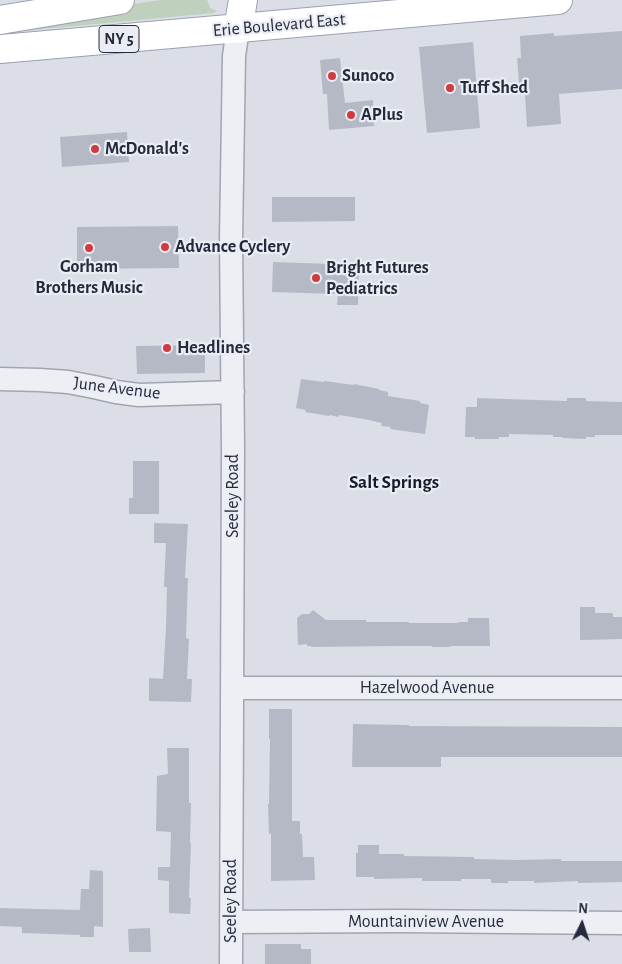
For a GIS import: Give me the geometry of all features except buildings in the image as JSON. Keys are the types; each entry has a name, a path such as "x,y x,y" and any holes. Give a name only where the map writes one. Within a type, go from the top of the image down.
{"main road":[{"path":"0,20 120,0"},
{"path":"238,29 243,0"},
{"name":"Erie Boulevard East","path":"0,50 558,0"}],"street":[{"name":"Seeley Road","path":"231,964 233,392 231,239 234,56 238,29"},
{"name":"June Avenue","path":"0,379 68,382 139,395 233,392"},
{"name":"Hazelwood Avenue","path":"232,688 622,688"},
{"name":"Mountainview Avenue","path":"231,922 622,923"}],"green space":[{"path":"160,0 207,0 210,8 217,11 214,13 0,33 0,25"}],"place":[{"name":"Sunoco","path":"332,76"},
{"name":"Tuff Shed","path":"450,88"},
{"name":"APlus","path":"351,115"},
{"name":"McDonald's","path":"95,149"},
{"name":"Advance Cyclery","path":"165,247"},
{"name":"Gorham Brothers Music","path":"89,248"},
{"name":"Bright Futures Pediatrics","path":"316,278"},
{"name":"Headlines","path":"167,348"}],"district":[{"name":"Salt Springs","path":"394,482"}]}
